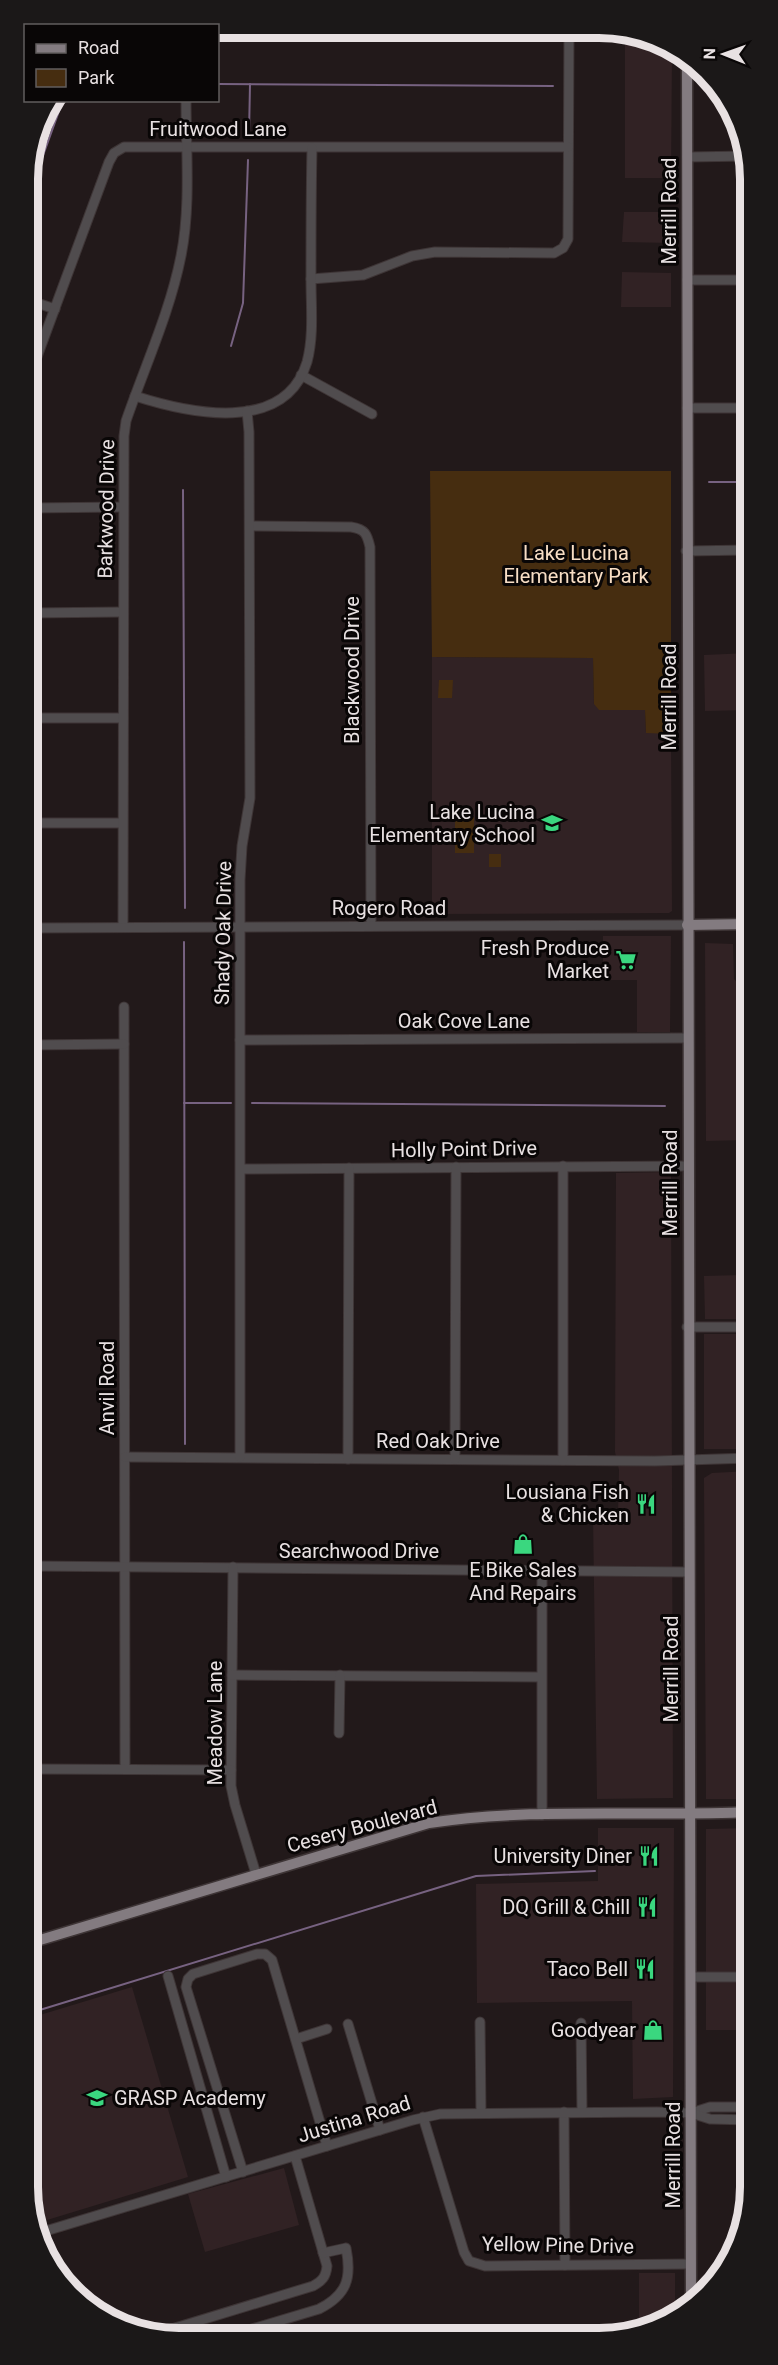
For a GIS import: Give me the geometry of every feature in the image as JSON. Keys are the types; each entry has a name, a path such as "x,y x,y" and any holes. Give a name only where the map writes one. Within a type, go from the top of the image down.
{"main road":[{"name":"Merrill Road","path":"687,69 687,1327 691,2294"},
{"name":"Rogero Road","path":"687,925 740,924"},
{"name":"Cesery Boulevard","path":"38,1941 429,1824 487,1816 690,1815 740,1812"}],"street":[{"path":"311,279 363,275 412,256 435,252 554,253 563,248 568,239 569,38"},
{"name":"Barkwood Drive","path":"123,927 124,436 126,421 173,290 182,254 186,219 186,102"},
{"name":"Fruitwood Lane","path":"38,354 109,162 114,153 124,147 568,147"},
{"path":"135,396 192,411 247,411 259,409 275,401 291,388 301,375 310,344 312,147"},
{"path":"687,157 739,156"},
{"path":"687,280 740,280"},
{"path":"38,304 55,309"},
{"path":"301,375 372,414"},
{"path":"687,408 740,408"},
{"name":"Shady Oak Drive","path":"240,1457 240,926 242,846 250,798 250,525 247,411"},
{"path":"38,508 123,507"},
{"name":"Blackwood Drive","path":"250,525 351,526 361,528 367,535 370,547 370,926"},
{"path":"686,551 740,550"},
{"path":"38,613 123,612"},
{"path":"38,718 123,718"},
{"path":"38,823 123,822"},
{"name":"Rogero Road","path":"38,928 687,925"},
{"name":"Anvil Road","path":"124,1007 125,1769"},
{"name":"Oak Cove Lane","path":"240,1040 688,1038"},
{"path":"38,1045 124,1044"},
{"path":"563,1166 563,1460"},
{"name":"Holly Point Drive","path":"241,1168 688,1166"},
{"path":"455,1459 456,1167"},
{"path":"348,1459 349,1168"},
{"path":"687,1327 740,1327"},
{"name":"Red Oak Drive","path":"125,1457 688,1461 740,1458"},
{"name":"Searchwood Drive","path":"38,1566 688,1572"},
{"name":"Meadow Lane","path":"233,1568 231,1770 234,1805 256,1874"},
{"path":"542,1570 542,1815"},
{"path":"232,1675 541,1677"},
{"path":"339,1733 340,1676"},
{"path":"38,1768 231,1770"},
{"path":"243,2172 186,1987 188,1979 193,1974 257,1954 265,1954 272,1960 327,2146"},
{"path":"168,1976 226,2177"},
{"path":"691,1977 740,1977"},
{"path":"480,2022 481,2113"},
{"path":"581,2023 582,2112"},
{"path":"348,2024 380,2130"},
{"path":"296,2039 327,2029"},
{"path":"691,2113 710,2107 740,2107"},
{"path":"564,2112 565,2265"},
{"name":"Justina Road","path":"45,2231 423,2117 440,2114 481,2113 691,2113"},
{"path":"691,2113 710,2119 740,2120"},
{"name":"Yellow Pine Drive","path":"423,2117 464,2252 469,2261 485,2266 690,2265"},
{"path":"176,2328 313,2286 322,2281 327,2266 295,2156"},
{"path":"255,2328 319,2309 340,2295 349,2270 346,2248 323,2253"}],"shaded area":[{"path":"625,40 654,48 672,57 671,178 625,178"},
{"path":"624,212 671,212 671,243 622,242"},
{"path":"622,272 671,273 671,307 621,307"},
{"path":"740,653 740,710 705,711 704,655"},
{"name":"Lake Lucina Elementary School","path":"432,657 593,658 594,704 645,710 646,732 671,734 672,911 669,913 432,914"},
{"path":"603,936 671,936 670,1032 637,1032 637,980 603,980"},
{"path":"705,943 733,944 734,979 740,986 740,1140 706,1141"},
{"path":"671,1172 673,1798 597,1799 593,1515 618,1515 619,1470 615,1452 616,1173"},
{"path":"740,1275 740,1319 705,1319 704,1276"},
{"path":"704,1334 740,1334 740,1449 704,1449"},
{"path":"740,1472 740,1799 706,1799 704,1478 712,1473"},
{"path":"598,1828 674,1828 673,2097 633,2099 632,2001 477,2003 476,1884 598,1881"},
{"path":"740,1828 740,2030 706,2030 706,1829"},
{"name":"GRASP Academy","path":"132,1987 188,2177 42,2222 38,2196 38,2016"},
{"path":"284,2168 299,2225 205,2252 188,2194"},
{"path":"639,2273 675,2273 675,2305 654,2317 639,2319"}],"green space":[{"name":"Lake Lucina Elementary Park","path":"430,471 671,471 671,734 646,733 645,710 599,710 594,704 593,658 432,657"},
{"path":"439,680 453,680 452,698 438,698"},
{"path":"455,817 474,817 474,853 455,853"},
{"path":"489,854 501,854 501,867 489,867"}],"waterway":[{"path":"219,84 553,86"},
{"path":"249,134 250,84"},
{"path":"38,169 62,102"},
{"path":"231,346 243,303 248,160"},
{"path":"709,482 740,482"},
{"path":"183,490 185,908"},
{"path":"184,942 185,1444"},
{"path":"184,1103 231,1103"},
{"path":"252,1103 665,1106"},
{"path":"38,2011 476,1876 595,1871"}],"place":[{"name":"Lake Lucina Elementary School","path":"552,823"},
{"name":"Fresh Produce Market","path":"626,960"},
{"name":"Lousiana Fish & Chicken","path":"646,1504"},
{"name":"E Bike Sales And Repairs","path":"523,1544"},
{"name":"University Diner","path":"649,1856"},
{"name":"DQ Grill & Chill","path":"647,1907"},
{"name":"Taco Bell","path":"645,1969"},
{"name":"Goodyear","path":"653,2030"},
{"name":"GRASP Academy","path":"97,2098"}]}
